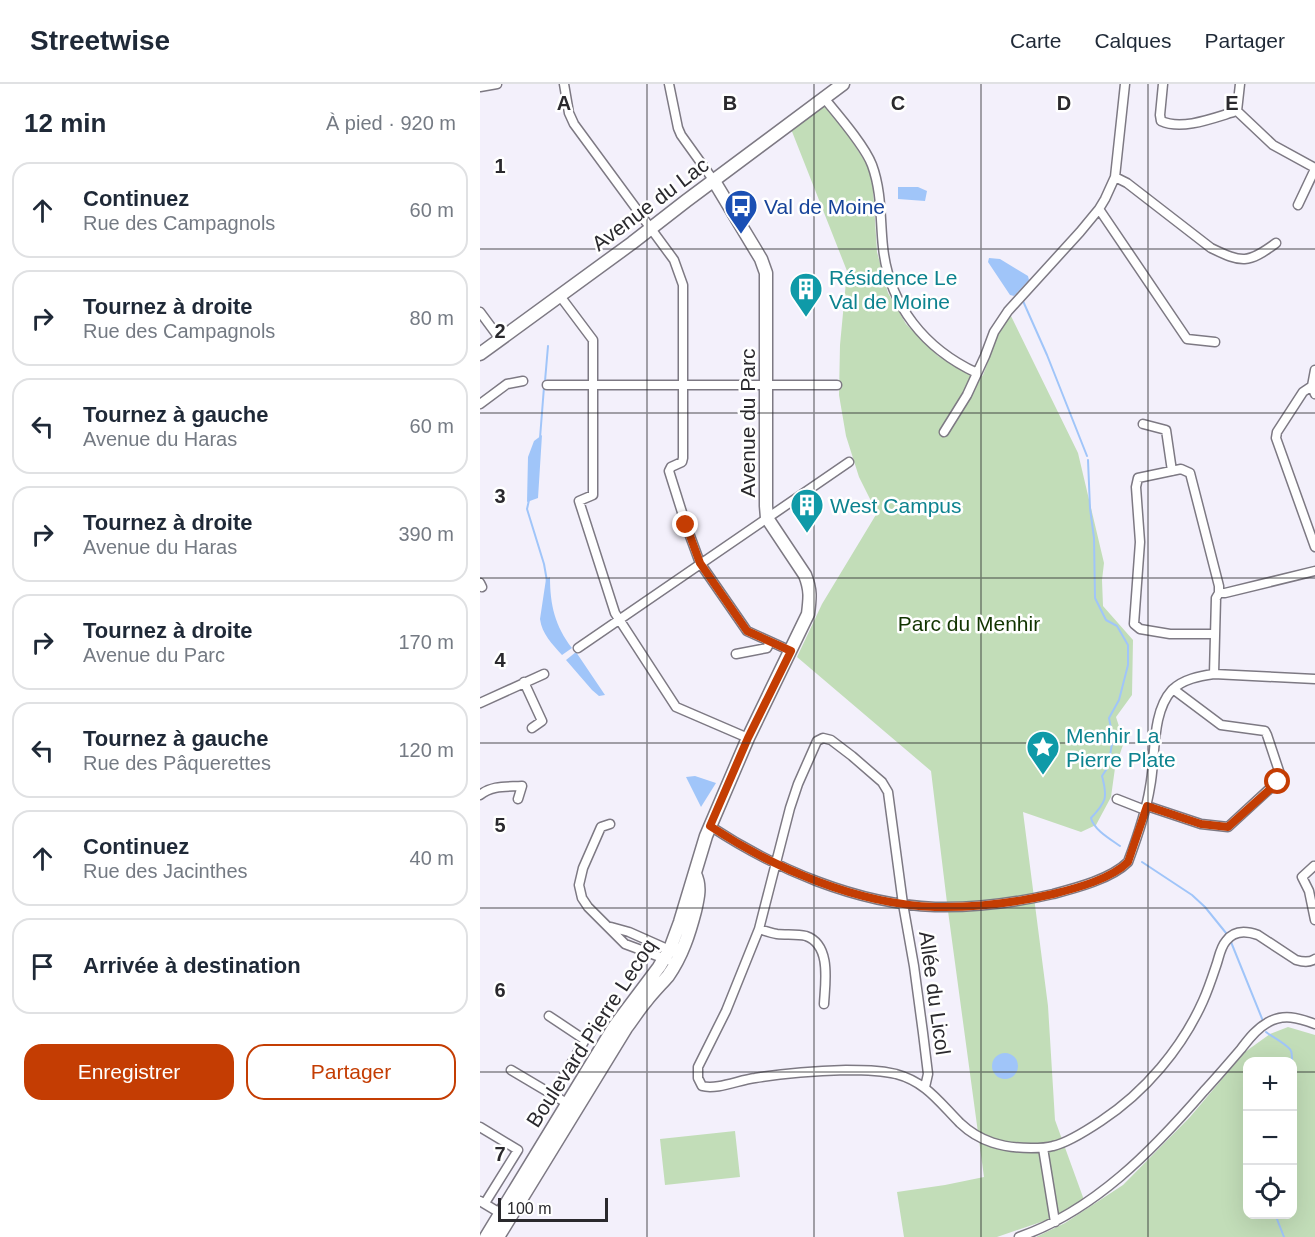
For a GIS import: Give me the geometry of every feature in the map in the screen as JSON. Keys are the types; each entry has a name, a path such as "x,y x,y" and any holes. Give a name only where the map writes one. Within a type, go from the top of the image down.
{"street":[{"path":"480,87 497,84"},
{"path":"564,84 569,113 574,124 674,260 683,285 683,458 682,462 671,466 669,471 700,563 747,631 791,651"},
{"path":"669,84 681,135 714,181"},
{"name":"Avenue du Lac","path":"480,354 843,84"},
{"path":"944,432 977,373 994,332 1008,311 1099,209 1111,188 1115,177 1125,84"},
{"path":"1163,84 1160,116 1161,121 1167,124 1187,124 1237,111"},
{"path":"1237,111 1240,84"},
{"path":"824,98 861,146 871,163 878,186 886,267 901,308 932,345 977,373"},
{"path":"1237,111 1273,145 1315,169 1298,205"},
{"path":"1115,177 1127,183 1211,248 1226,255 1241,260 1248,259 1261,254 1276,243"},
{"name":"Avenue du Parc","path":"710,826 748,738 808,614 811,597 805,575 767,518 766,268 714,181"},
{"path":"1099,209 1187,339 1215,342"},
{"path":"560,296 594,340 593,495 579,501 619,620 676,707 748,738"},
{"path":"480,312 500,339"},
{"path":"1315,370 1314,390 1303,392 1276,438 1315,547"},
{"path":"480,404 507,384 524,381"},
{"path":"547,385 837,385"},
{"path":"1143,424 1166,430 1172,471"},
{"path":"578,648 849,462"},
{"path":"1215,634 1170,634 1140,629 1134,624 1140,542 1136,486 1138,478 1182,469 1190,473 1220,593"},
{"path":"1214,674 1216,598 1220,593 1315,571"},
{"path":"736,654 767,648 770,642"},
{"path":"480,703 544,674"},
{"path":"710,826 776,863 815,881 843,890 903,904 934,907 984,906 1021,902 1089,883 1112,873 1128,862 1151,785 1157,722 1162,705 1173,690 1186,681 1214,674 1315,679"},
{"path":"524,682 542,721 532,729"},
{"path":"1117,800 1201,824 1228,827 1278,782 1280,774 1265,731 1221,725 1173,690"},
{"name":"Allée du Licol","path":"776,863 790,808 806,764 817,741 824,738 831,740 882,782 888,792 928,1074 924,1087"},
{"path":"480,795 496,787 522,786 518,799"},
{"path":"610,824 601,827 583,868 579,885 582,898 608,926 629,932 672,956"},
{"name":"Boulevard Pierre Lecoq","path":"486,1237 505,1216 572,1106 626,1028 645,1001 668,975 680,922 710,826"},
{"path":"776,863 759,929 726,1011 698,1067 698,1078 702,1086 709,1088 754,1078 838,1070 868,1070 898,1075 924,1087 972,1133 1007,1147 1054,1146 1103,1120 1128,1100 1150,1079 1181,1040 1204,999 1222,948 1231,935 1243,931 1252,933 1296,960 1311,962 1315,959"},
{"path":"1314,866 1302,877 1309,891 1315,920"},
{"path":"759,929 807,937 819,946 824,957 826,971 824,1004"},
{"path":"549,1016 585,1040 553,1094"},
{"path":"1019,1237 1055,1222 1095,1197 1142,1157 1267,1022 1283,1017 1298,1018 1315,1024"},
{"path":"511,1070 572,1106"},
{"path":"480,1127 518,1150 483,1202 505,1216"},
{"path":"1043,1148 1055,1222"},
{"name":"Boulevard Pierre Lecoq","path":"498,1237 505,1216"}],"green space":[{"name":"Parc du Menhir","path":"824,104 868,166 873,188 877,252 888,293 906,324 938,356 980,378 998,335 1010,314 1078,453 1104,563 1103,606 1133,640 1132,695 1116,717 1124,742 1115,768 1111,797 1096,825 1081,832 1023,812 1048,1006 1055,1120 1084,1200 1047,1220 997,1237 904,1237 897,1192 984,1177 931,771 797,657 822,604 877,513 859,477 846,436 839,395 840,345 847,271 791,129"},
{"path":"1288,1027 1315,1035 1315,1237 1036,1237 1065,1223 1123,1185 1190,1117 1245,1052 1270,1034"},
{"path":"735,1131 740,1177 665,1185 660,1139"}],"water":[{"path":"898,187 918,187 927,191 925,201 898,199"},
{"path":"989,258 1000,259 1028,276 1029,280 1014,296 1010,295 988,262"},
{"path":"542,435 538,498 527,502 528,457 534,441"},
{"path":"550,577 555,615 561,632 572,648 562,655 545,634 540,619 546,579"},
{"path":"576,652 605,695 599,696 592,690 566,660"},
{"path":"695,776 716,783 701,807 686,777"},
{"path":"1005,1053 1014,1057 1018,1066 1014,1075 1005,1079 996,1075 992,1066 996,1057"}],"waterway":[{"path":"1023,301 1087,456"},
{"path":"545,381 548,346"},
{"path":"540,438 544,387"},
{"path":"1088,460 1094,538 1095,598 1106,620 1117,626 1128,645 1128,665 1119,700 1109,718 1113,738 1108,767 1102,776 1105,795 1100,808 1091,818 1099,830 1120,846"},
{"path":"529,500 527,509 547,581"},
{"path":"1142,862 1192,895 1226,933"},
{"path":"1231,942 1263,1021"},
{"path":"1266,1032 1290,1049 1292,1057"},
{"path":"1277,1219 1284,1237"}],"place":[{"name":"Val de Moine","path":"741,235"},
{"name":"Résidence Le Val de Moine","path":"806,318"},
{"name":"West Campus","path":"807,534"},
{"name":"Menhir La Pierre Plate","path":"1043,776"}],"route":[{"path":"686,525 700,563 747,631 791,651 748,738 710,826 760,856 795,873 843,890 903,904 934,907 984,906 1021,902 1089,883 1121,868 1128,862 1147,806 1201,824 1228,827 1278,782"}]}
